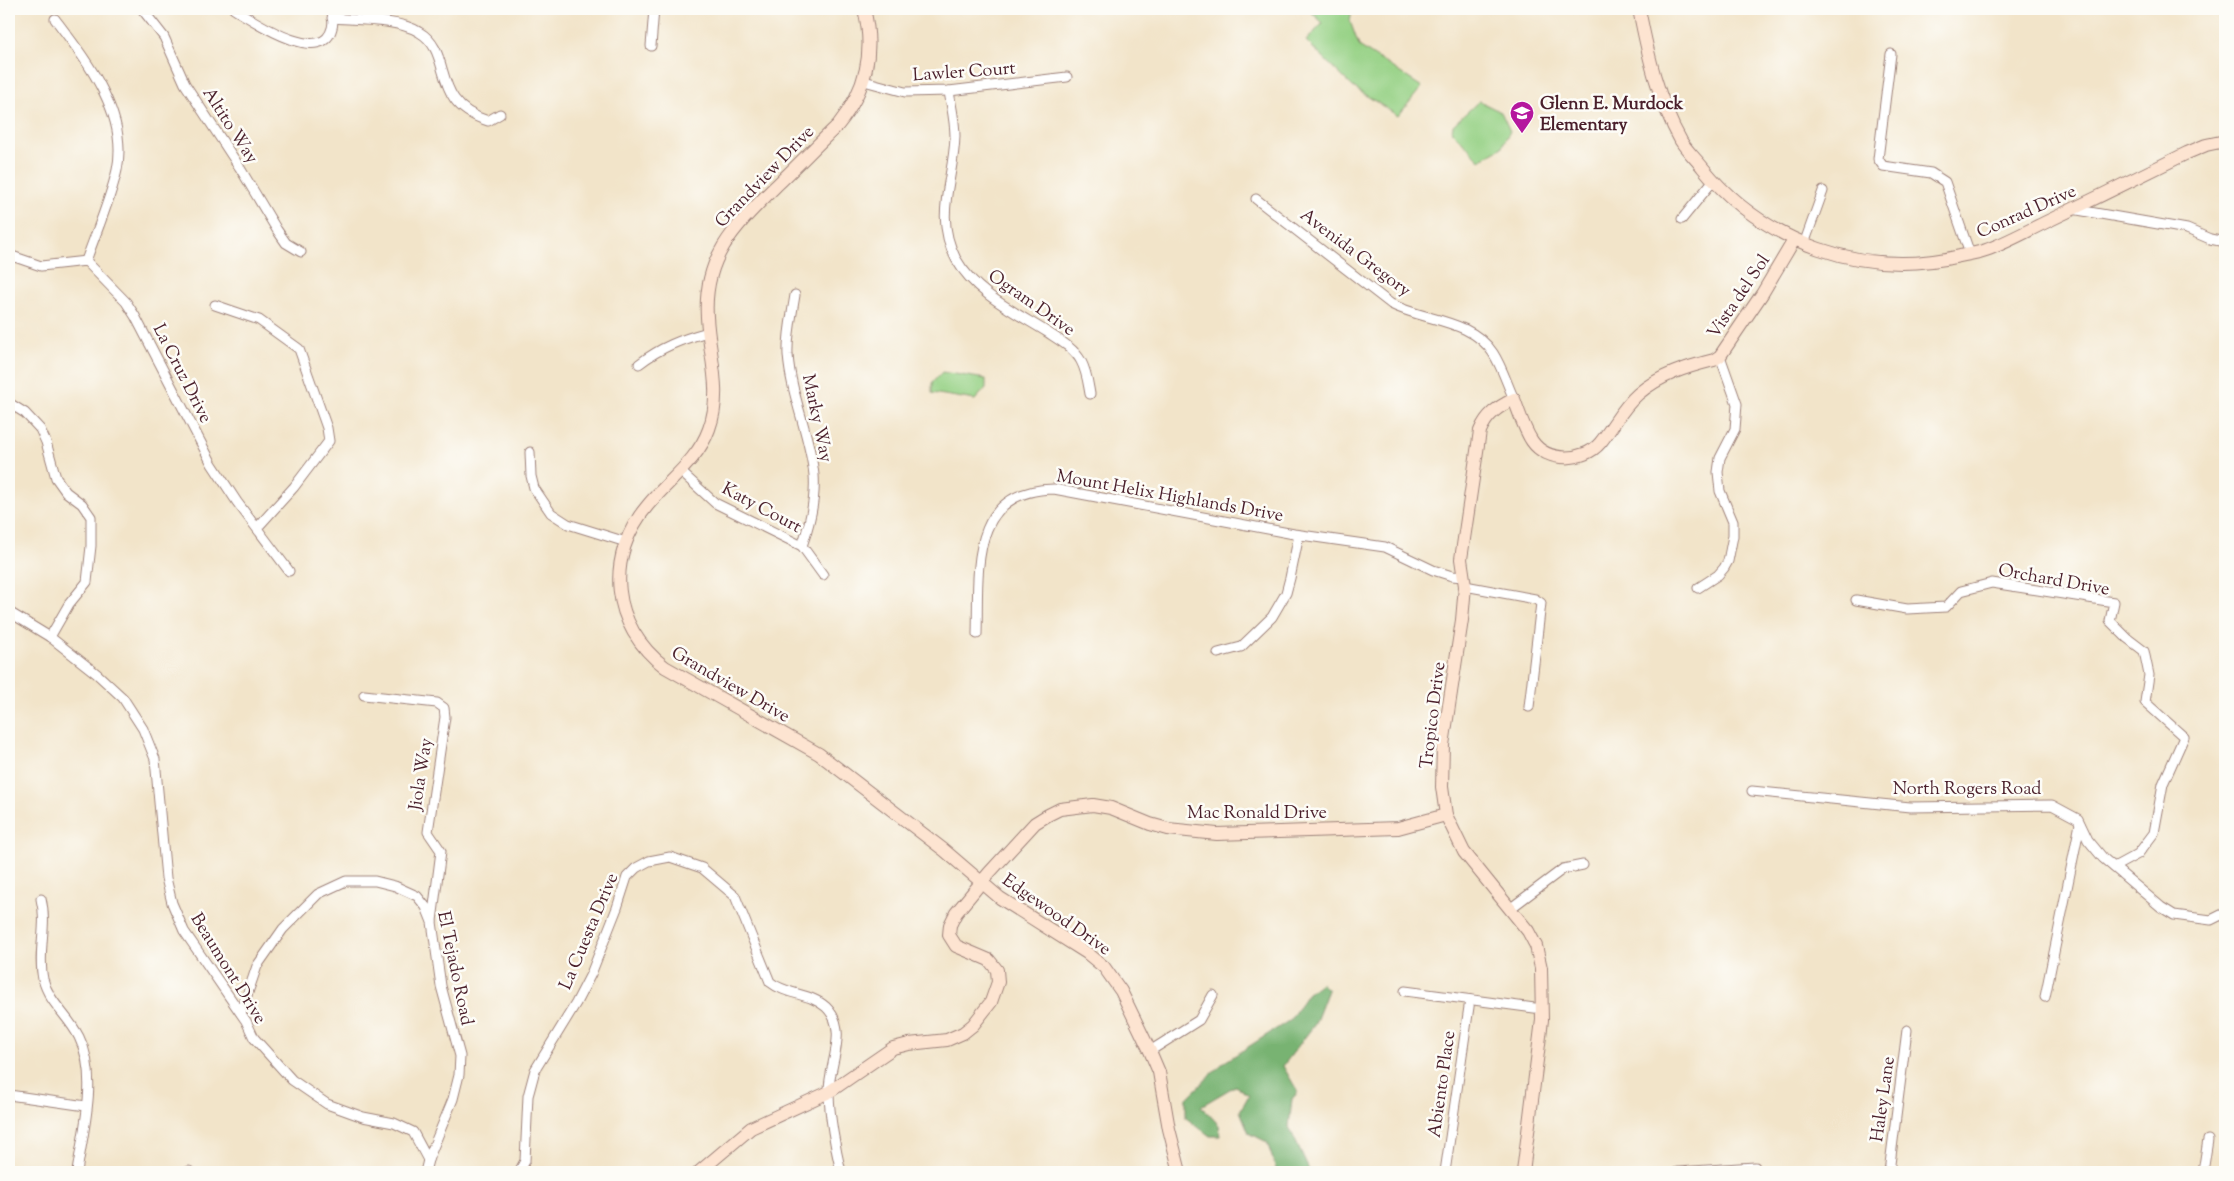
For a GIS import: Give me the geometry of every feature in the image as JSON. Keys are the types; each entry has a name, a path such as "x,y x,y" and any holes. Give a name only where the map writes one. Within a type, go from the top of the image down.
{"street":[{"name":"Altito Way","path":"142,9 164,37 185,84 240,168 277,230 286,242 301,252"},
{"path":"234,9 272,31 298,42 323,40 332,31 332,13 395,24 417,30 429,38 437,52 446,84 452,97 468,112 488,121 500,114"},
{"path":"651,46 654,9"},
{"name":"Grandview Drive","path":"864,9 870,42 868,66 864,81 851,109 838,125 736,226 728,238 711,276 706,304 708,332 716,378 713,417 701,448 647,506 626,542 619,574 620,596 630,627 648,653 665,667 819,754 944,850 981,882"},
{"name":"Conrad Drive","path":"1639,9 1650,64 1664,105 1682,143 1713,180 1732,201 1770,228 1799,242 1860,260 1907,264 1945,260 1985,251 2187,153 2206,145 2225,141"},
{"path":"9,255 41,266 86,261 117,170 118,146 114,121 105,93 74,43 55,19"},
{"path":"1891,54 1878,159 1883,166 1931,173 1945,182 1970,254"},
{"name":"Lawler Court","path":"864,81 905,92 949,90 1067,77"},
{"name":"Ogram Drive","path":"949,90 955,135 945,204 945,223 949,241 957,259 969,277 996,300 1065,344 1080,360 1087,374 1090,394"},
{"path":"1682,219 1713,180"},
{"path":"1799,242 1823,191"},
{"name":"Avenida Gregory","path":"1256,199 1391,304 1404,311 1467,329 1487,346 1494,355 1532,441 1550,454 1572,457 1587,453 1599,444 1627,404 1648,386 1672,372 1714,360 1720,356"},
{"path":"2072,209 2187,228 2210,239 2225,242"},
{"name":"Vista del Sol","path":"1698,588 1718,575 1724,568 1728,562 1733,536 1733,522 1720,490 1718,472 1720,458 1735,428 1737,404 1720,356 1799,242"},
{"name":"La Cruz Drive","path":"86,261 126,302 212,464 289,571"},
{"name":"Marky Way","path":"795,295 789,331 788,355 812,464 814,488 811,515 802,546"},
{"path":"215,305 259,320 299,349 328,428 329,441 294,486 257,528"},
{"path":"639,364 656,351 680,339 708,332"},
{"name":"Tropico Drive","path":"1514,399 1496,408 1483,423 1480,431 1461,559 1464,581 1462,620 1443,745 1442,787 1446,815 1464,852 1528,931 1536,946 1542,968 1542,1009 1523,1172"},
{"path":"9,402 25,413 40,429 46,442 56,478 66,492 82,504 91,517 91,546 87,582 70,604 50,637"},
{"path":"530,452 531,476 534,488 551,513 568,524 626,542"},
{"name":"Katy Court","path":"680,472 716,503 802,546 823,575"},
{"name":"Mount Helix Highlands Drive","path":"977,634 980,549 984,534 991,521 1003,507 1026,493 1054,489 1299,535 1384,547 1433,570 1464,581 1535,598 1541,602 1529,707"},
{"path":"1218,653 1241,647 1272,617 1286,593 1299,535"},
{"name":"Orchard Drive","path":"1856,600 1906,609 1946,607 1961,591 1992,583 2114,602 2110,621 2127,638 2144,650 2148,675 2145,702 2184,737 2163,784 2154,834 2138,854 2114,867"},
{"name":"Beaumont Drive","path":"9,612 50,637 97,674 123,698 143,730 155,759 166,878 172,902 184,932 241,1013 254,1038 292,1080 327,1104 363,1117 394,1123 413,1132 428,1160"},
{"name":"Jiola Way","path":"364,695 437,703 444,708 445,716 428,832 441,850 432,922"},
{"name":"North Rogers Road","path":"1752,791 1910,808 2052,805 2078,819 2088,840 2103,858 2161,907 2174,915 2211,920 2225,913"},
{"name":"Mac Ronald Drive","path":"829,1092 893,1048 910,1044 938,1042 956,1037 973,1025 987,1010 995,994 998,982 997,970 988,960 956,946 951,939 949,930 956,913 981,882 1036,822 1060,809 1093,805 1110,808 1168,829 1217,834 1398,828 1446,815"},
{"path":"2044,997 2080,824"},
{"name":"La Cuesta Drive","path":"519,1172 525,1161 528,1096 535,1070 576,1003 591,974 627,877 636,868 649,861 670,857 702,868 735,896 770,982 777,988 819,1002 828,1009 836,1025 837,1047 829,1092 841,1172"},
{"path":"1511,908 1563,869 1583,865"},
{"name":"El Tejado Road","path":"241,1013 258,966 283,930 318,894 346,881 375,881 395,886 417,896 426,907 432,922 441,986 460,1056 459,1075 454,1099 428,1160 425,1172"},
{"name":"Edgewood Drive","path":"981,882 1021,913 1087,953 1104,967 1120,991 1150,1051 1158,1072 1180,1172"},
{"path":"42,899 45,912 41,967 46,988 55,1005 72,1026 83,1045 87,1065 86,1106 77,1172"},
{"path":"1406,991 1542,1009"},
{"path":"1150,1051 1199,1020 1213,995"},
{"name":"Abiento Place","path":"1445,1172 1470,1000"},
{"name":"Haley Lane","path":"1889,1172 1908,1030"},
{"path":"699,1172 751,1128 829,1092"},
{"path":"9,1095 86,1106"},
{"path":"2203,1172 2208,1140"},
{"path":"1677,1172 1755,1167 1756,1172"}],"green space":[{"path":"1308,9 1352,9 1350,21 1359,46 1422,87 1398,116 1353,87 1306,41 1323,23"},
{"path":"1479,101 1501,112 1510,131 1501,148 1480,160 1452,131 1453,125"},
{"path":"942,372 986,379 986,388 975,400 932,393 932,383"},
{"path":"1321,983 1328,990 1315,1024 1283,1066 1298,1092 1292,1099 1289,1127 1310,1172 1277,1172 1267,1142 1249,1133 1240,1111 1249,1095 1235,1086 1201,1106 1219,1125 1220,1136 1210,1136 1186,1118 1186,1099 1223,1063 1290,1020 1307,994"}],"place":[{"name":"Glenn E. Murdock Elementary","path":"1522,134"}]}
